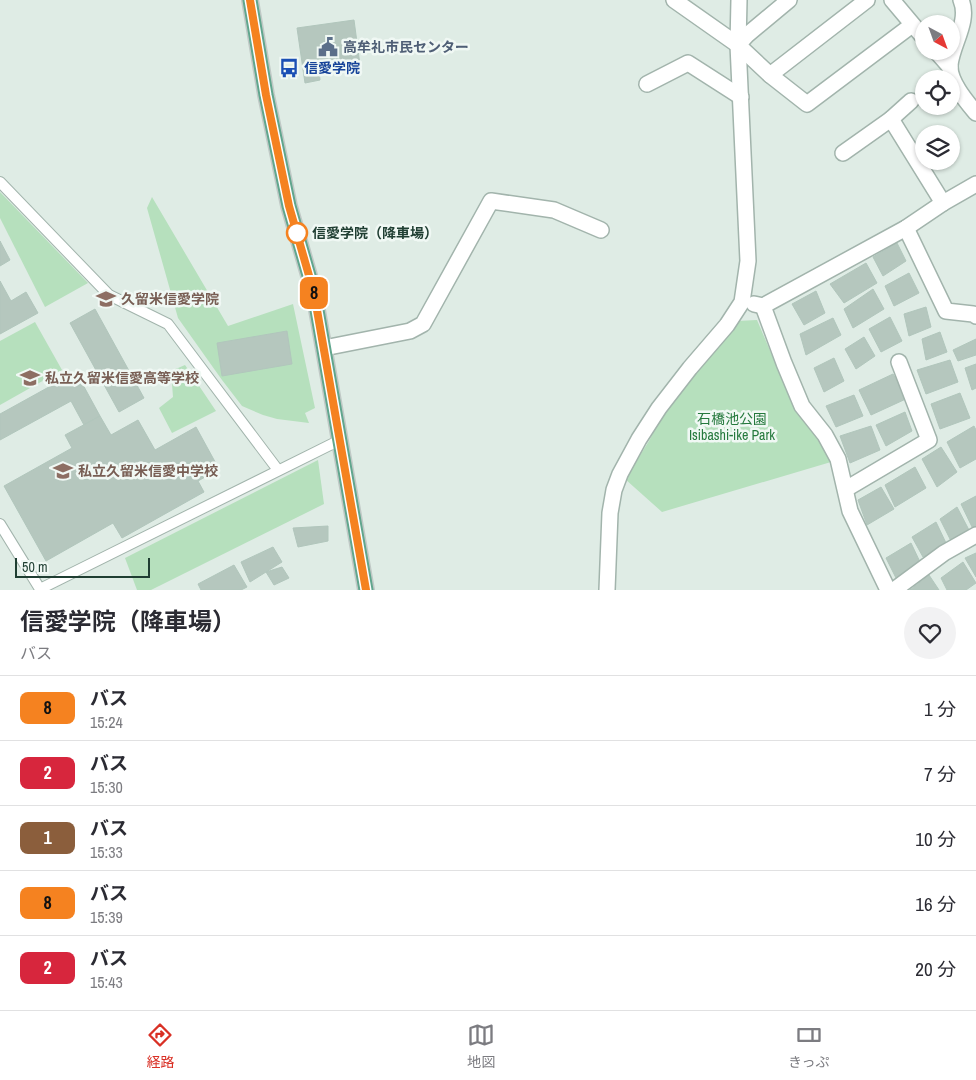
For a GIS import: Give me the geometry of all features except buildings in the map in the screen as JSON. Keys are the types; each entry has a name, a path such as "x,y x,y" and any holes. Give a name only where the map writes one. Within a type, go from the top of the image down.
{"main road":[{"path":"250,0 266,95 289,206 314,293 366,590"}],"street":[{"path":"674,0 738,45 770,75 807,104 912,25"},
{"path":"607,590 610,513 614,490 620,474 659,408 727,325 742,302 748,260 738,45 739,0"},
{"path":"738,45 747,35 789,0"},
{"path":"770,75 867,0"},
{"path":"892,0 915,28"},
{"path":"950,67 962,21 963,6 960,0"},
{"path":"944,60 950,67 958,91 976,113"},
{"path":"647,84 688,63 741,96"},
{"path":"843,153 891,119 910,101"},
{"path":"891,119 943,203"},
{"path":"742,302 763,306 906,228 976,184"},
{"path":"324,348 410,331 423,324 491,201 554,210 601,230"},
{"path":"906,228 946,311 976,316"},
{"path":"763,306 802,406 824,435 838,460 850,511 888,590"},
{"path":"846,489 929,440 899,362"},
{"path":"894,590 944,552 976,535"}],"lane":[{"path":"0,182 109,295 168,324 278,470"},
{"path":"0,524 40,589 340,440"}],"green space":[{"path":"0,192 88,283 45,307 0,218"},
{"path":"152,197 228,326 293,304 315,408 305,413 309,423 277,419 242,406 178,318 147,208"},
{"name":"石橋池公園 Isibashi-ike Park","path":"757,320 794,407 823,445 831,462 662,512 625,479 649,441 663,413 737,321"},
{"path":"35,322 62,370 0,405 0,341"},
{"path":"185,365 216,411 172,433 159,408 173,397 171,371"},
{"path":"318,460 324,504 151,590 137,590 125,558"}],"bus line":[{"name":"8","path":"250,0 266,95 289,206 314,293 366,590"}],"place":[{"name":"高牟礼市民センター","path":"328,47"},
{"name":"信愛学院","path":"289,68"},
{"name":"信愛学院（降車場）","path":"297,233"},
{"name":"久留米信愛学院","path":"106,299"},
{"name":"私立久留米信愛高等学校","path":"30,378"},
{"name":"私立久留米信愛中学校","path":"63,471"}]}
